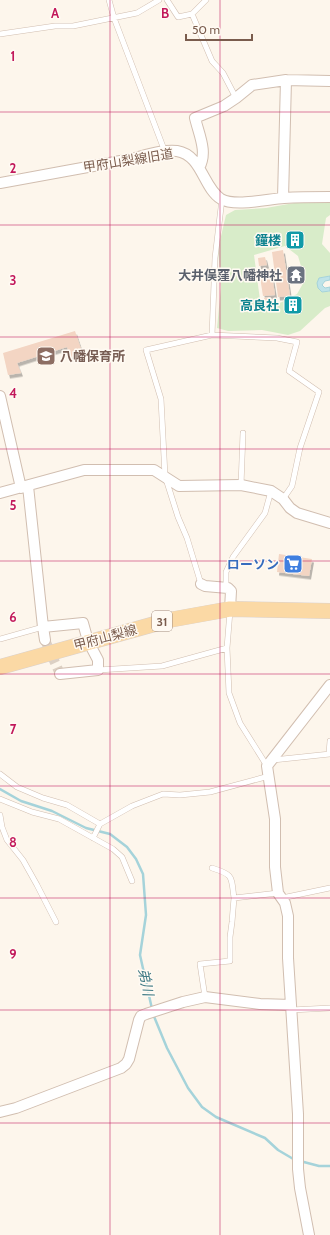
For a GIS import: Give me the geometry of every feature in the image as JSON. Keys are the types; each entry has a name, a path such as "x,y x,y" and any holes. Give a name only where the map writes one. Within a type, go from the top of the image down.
{"main road":[{"name":"甲府山梨線","path":"0,667 88,641 168,620 230,609 330,611"}],"street":[{"path":"282,198 286,80"},
{"path":"199,168 203,161 203,148 195,118 224,106 252,85 286,80 330,81"},
{"name":"甲府山梨線旧道","path":"0,183 176,151 191,158 216,194 222,199"},
{"path":"222,199 230,202 238,202 282,198 330,197"},
{"path":"0,396 24,487 45,640"},
{"path":"0,493 84,470 154,470 179,486 241,486 271,491 283,498 290,508 297,513 330,523"},
{"path":"201,584 205,586 228,588 231,591 230,609"},
{"path":"43,627 83,623 88,641 98,660 98,670 60,674"},
{"path":"309,1235 298,1169 298,1114 288,958 288,916 285,903 280,896 275,867 275,819 268,776 270,763 330,685"},
{"path":"0,1112 16,1108 121,1068 126,1064 129,1058 139,1020 141,1016 146,1014 183,1002 205,997 291,1008"}],"lane":[{"path":"110,0 114,18 165,152"},
{"path":"0,34 55,26 73,26 114,18 137,13 159,0"},
{"path":"167,0 178,17 192,14 206,0"},
{"path":"192,14 212,62 223,73 236,98"},
{"path":"212,335 215,258 222,199"},
{"path":"201,584 187,538 164,476 161,399 146,350 212,335 277,338 297,342 289,371 318,392 300,448 292,486 283,498"},
{"path":"241,486 243,433"},
{"path":"226,588 226,572 233,557 265,513 271,491"},
{"path":"230,609 228,648 229,693 240,723 270,763 330,753 330,741"},
{"path":"0,639 43,627"},
{"path":"98,670 162,666 228,648"},
{"path":"0,774 17,787 43,798 67,805 100,824"},
{"path":"93,838 100,824 132,806 163,794 180,795 210,792 268,776"},
{"path":"0,799 32,812 59,819 113,849 122,857 132,881"},
{"path":"0,815 2,827 7,840 23,860 56,922"},
{"path":"205,997 200,964 230,961 230,937 234,898 231,878 226,873 212,868"},
{"path":"234,898 280,896 330,888"},
{"path":"291,1008 330,1008"}],"green space":[{"path":"294,203 330,203 330,215 326,218 322,244 330,253 330,276 320,278 317,283 328,292 330,291 330,306 325,308 300,331 288,335 262,330 228,331 217,328 221,287 218,249 226,215 235,210 266,208","holes":["285,246 298,256 305,280 297,294 269,307 260,300 254,255"]}],"water":[{"path":"330,276 330,280 325,281 322,285 325,288 330,287 330,291 322,292 318,288 317,283 319,278"}],"building":[{"name":"鐘楼","path":"292,237 299,237 299,243 292,244"},
{"path":"283,250 290,296 278,297 272,252"},
{"path":"265,257 267,265 259,266 258,258"},
{"path":"271,269 275,295 263,296 259,271"},
{"path":"270,297 271,301 264,302 264,298"},
{"name":"高良社","path":"296,302 297,308 290,309 290,303"},
{"name":"八幡保育所","path":"75,331 82,352 71,358 67,347 17,363 21,373 8,375 3,353"},
{"path":"279,554 312,559 309,576 277,572"}],"waterway":[{"name":"弟川","path":"0,789 21,801 52,811 86,828 110,834 127,847 136,859 143,874 146,915 140,955 152,1009"},
{"name":"弟川","path":"153,1014 167,1048 188,1088 202,1107 216,1117 265,1138 278,1150 295,1160"},
{"name":"弟川","path":"300,1161 319,1166 330,1166"}],"tunnel":[{"path":"45,640 60,674"}],"place":[{"name":"鐘楼","path":"295,240"},
{"name":"大井俣窪八幡神社","path":"296,275"},
{"name":"高良社","path":"293,305"},
{"name":"八幡保育所","path":"46,356"},
{"name":"ローソン","path":"293,564"}]}
